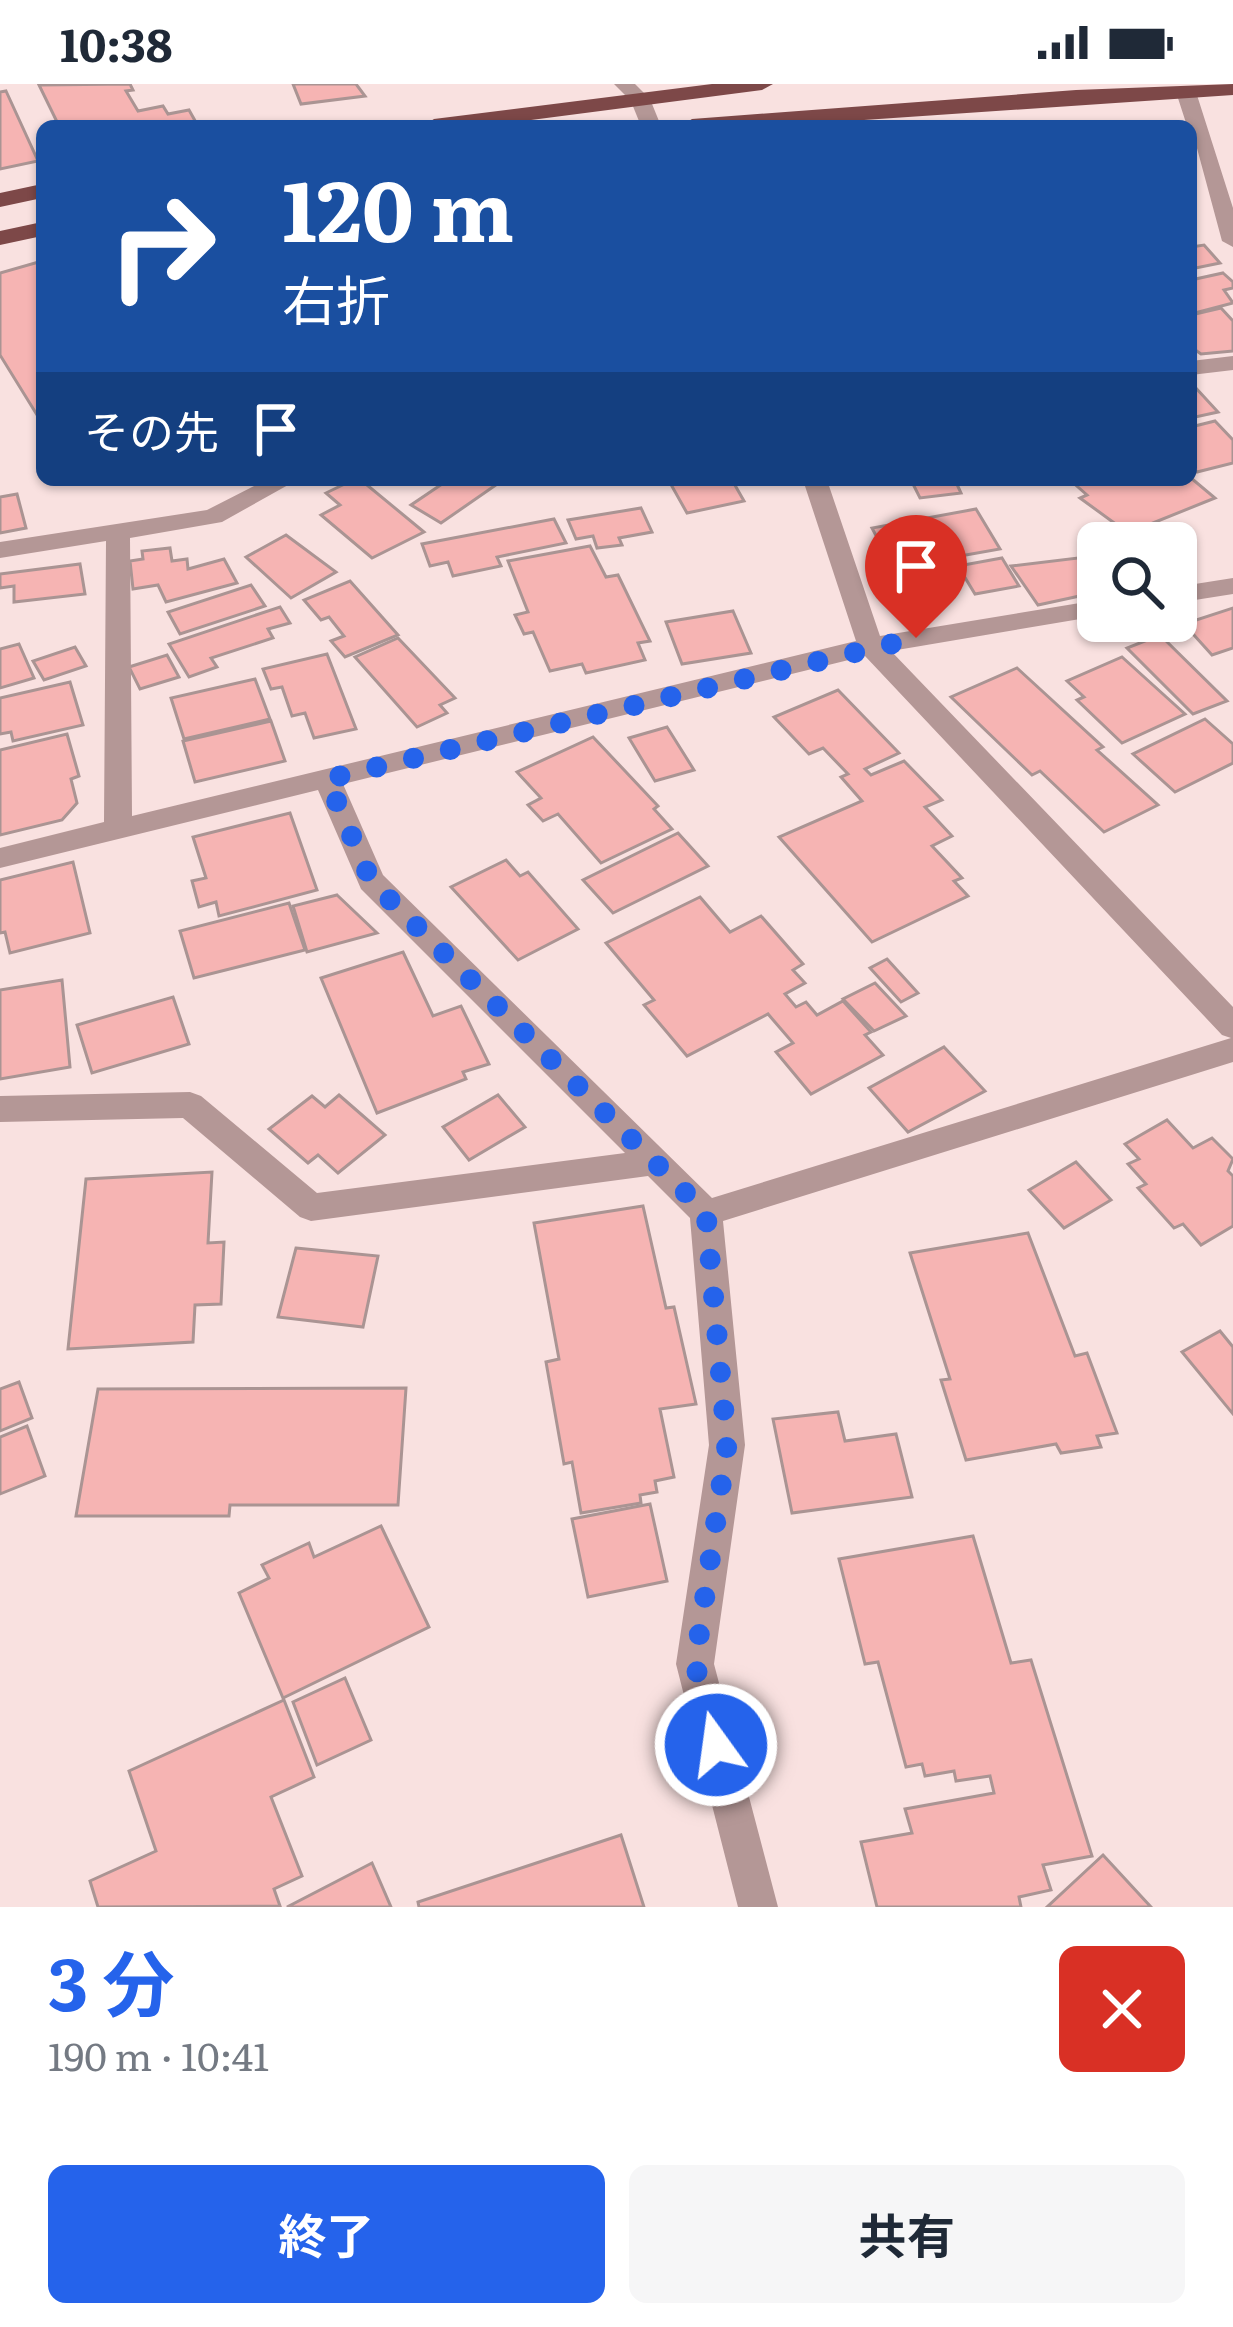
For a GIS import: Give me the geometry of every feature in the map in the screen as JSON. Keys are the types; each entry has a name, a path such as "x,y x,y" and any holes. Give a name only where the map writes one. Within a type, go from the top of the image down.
{"highway":[{"path":"468,120 632,91 762,84"},
{"path":"747,120 1233,89"},
{"path":"0,200 36,192"},
{"path":"0,238 36,231"}],"street":[{"path":"632,91 648,120"},
{"path":"1186,92 1195,120"},
{"path":"1197,127 1233,241"},
{"path":"1197,367 1233,363"},
{"path":"0,550 214,517 273,486"},
{"path":"816,486 871,646 1233,1028"},
{"path":"118,535 118,829"},
{"path":"1197,592 1233,586"},
{"path":"0,858 871,646 1077,612"},
{"path":"327,779 371,881 706,1213 727,1445 695,1664 758,1907"},
{"path":"706,1213 1233,1050"},
{"path":"0,1109 190,1105 311,1208 654,1162"}],"building":[{"path":"130,84 133,90 126,91 138,111 163,106 168,114 189,110 195,120 56,120 39,85"},
{"path":"293,84 356,84 365,96 301,104"},
{"path":"6,91 36,161 0,169 0,92"},
{"path":"1204,245 1220,263 1197,268 1197,246"},
{"path":"36,263 36,413 0,355 0,273"},
{"path":"1223,273 1233,282 1233,288 1224,290 1233,303 1197,312 1197,279"},
{"path":"1221,308 1233,321 1233,351 1197,351 1197,314"},
{"path":"1197,389 1218,412 1197,417"},
{"path":"1215,421 1233,440 1233,463 1197,472 1197,426"},
{"path":"1197,483 1215,498 1155,522 1113,522 1080,498 1087,495 1077,486"},
{"path":"341,486 368,486 424,532 372,558 321,515 340,505 326,493"},
{"path":"439,486 494,486 441,523 411,505"},
{"path":"672,486 735,486 744,501 687,513"},
{"path":"914,486 958,486 961,493 920,498"},
{"path":"17,494 26,528 0,533 0,497"},
{"path":"641,508 652,532 619,538 622,545 597,548 593,536 576,539 568,520"},
{"path":"976,509 1000,549 943,559 936,546 887,556 872,528"},
{"path":"554,519 566,543 497,557 501,566 453,576 448,562 430,566 422,544"},
{"path":"286,535 336,572 291,598 246,557"},
{"path":"590,546 606,577 618,575 650,641 638,643 645,660 586,673 582,664 550,671 533,632 524,634 515,615 528,612 508,561"},
{"path":"170,548 172,561 187,559 188,569 224,559 237,583 166,602 158,585 133,589 130,561 143,559 142,551"},
{"path":"1002,558 1019,586 975,594 958,566"},
{"path":"1077,558 1077,597 1038,605 1011,566"},
{"path":"80,564 85,594 14,602 14,586 0,588 0,574"},
{"path":"914,576 921,589 892,595 884,583"},
{"path":"350,581 398,635 345,657 331,641 344,636 329,617 321,620 304,600"},
{"path":"251,585 265,606 180,634 168,612"},
{"path":"280,607 290,623 268,629 273,638 211,658 217,667 189,677 169,644"},
{"path":"1233,608 1233,648 1212,655 1197,638 1197,620"},
{"path":"733,611 751,653 682,664 666,622"},
{"path":"398,638 455,698 440,705 447,713 417,727 355,657"},
{"path":"1142,642 1167,642 1227,701 1193,714 1127,648"},
{"path":"19,644 34,678 0,688 0,649"},
{"path":"75,647 86,666 44,680 33,661"},
{"path":"327,654 356,729 314,738 305,713 292,716 282,687 271,689 263,669"},
{"path":"167,655 179,677 140,689 129,667"},
{"path":"1122,657 1185,714 1122,743 1077,700 1084,697 1067,681"},
{"path":"1017,668 1158,805 1104,832 1040,771 1032,775 951,697"},
{"path":"255,679 270,719 184,739 171,698"},
{"path":"70,682 83,725 13,741 11,732 0,734 0,698"},
{"path":"838,690 899,753 865,769 871,775 904,761 942,800 925,807 952,836 932,846 962,878 954,881 968,896 872,942 779,837 862,801 841,777 848,774 823,748 809,754 774,717"},
{"path":"1205,719 1233,744 1233,763 1175,792 1133,754"},
{"path":"271,721 285,761 195,782 183,741"},
{"path":"667,727 694,770 655,781 629,738"},
{"path":"67,734 79,776 71,779 77,803 62,820 0,835 0,750"},
{"path":"593,737 658,806 654,809 672,829 601,863 558,814 543,821 528,805 541,798 517,772"},
{"path":"290,813 317,890 219,916 216,902 199,907 192,881 206,878 193,837"},
{"path":"678,833 708,866 613,913 583,880"},
{"path":"506,860 520,876 528,872 578,929 518,960 451,887"},
{"path":"73,862 90,933 10,953 5,932 0,933 0,880"},
{"path":"337,895 377,933 307,952 293,906"},
{"path":"700,897 730,932 761,916 803,964 793,970 805,983 785,994 796,1007 806,1002 817,1015 843,1001 871,1032 865,1035 883,1055 811,1094 776,1052 793,1043 768,1014 687,1056 644,1005 654,1000 606,943"},
{"path":"289,903 305,950 194,978 180,931"},
{"path":"403,952 433,1016 461,1006 489,1064 463,1072 466,1079 377,1113 321,978"},
{"path":"887,959 918,993 901,1002 870,968"},
{"path":"62,980 70,1067 0,1079 0,990"},
{"path":"875,983 906,1016 874,1031 843,999"},
{"path":"173,997 189,1044 92,1073 77,1025"},
{"path":"944,1047 985,1091 908,1132 869,1088"},
{"path":"339,1095 385,1135 338,1173 318,1155 308,1163 269,1129 312,1096 325,1107"},
{"path":"498,1095 525,1127 469,1160 443,1127"},
{"path":"1167,1120 1193,1148 1212,1138 1233,1159 1228,1171 1233,1176 1233,1226 1201,1245 1183,1224 1174,1228 1138,1188 1146,1184 1128,1164 1139,1159 1125,1144"},
{"path":"1076,1162 1111,1200 1064,1228 1029,1190"},
{"path":"212,1172 208,1243 224,1242 221,1304 195,1305 193,1342 68,1349 86,1179"},
{"path":"643,1206 666,1308 674,1307 696,1404 660,1409 674,1477 655,1481 657,1492 640,1495 641,1503 581,1513 572,1462 564,1464 546,1362 559,1359 534,1223"},
{"path":"1028,1233 1075,1356 1087,1353 1117,1433 1097,1436 1101,1447 1061,1453 1056,1444 966,1460 941,1380 950,1379 910,1253"},
{"path":"296,1248 378,1256 363,1327 278,1317"},
{"path":"1220,1331 1233,1347 1233,1414 1182,1352"},
{"path":"19,1382 32,1418 0,1431 0,1389"},
{"path":"406,1388 398,1505 230,1505 229,1516 76,1516 98,1389"},
{"path":"838,1412 845,1441 896,1434 912,1497 792,1513 773,1419"},
{"path":"27,1426 45,1476 0,1494 0,1437"},
{"path":"650,1504 667,1581 588,1597 572,1519"},
{"path":"381,1526 429,1627 283,1698 239,1593 269,1578 262,1565 309,1543 314,1557"},
{"path":"973,1536 1011,1663 1031,1660 1092,1856 1043,1865 1051,1890 1019,1897 1021,1907 877,1907 861,1842 912,1833 905,1809 994,1793 990,1776 956,1781 954,1771 925,1776 922,1764 906,1767 878,1662 865,1664 839,1559"},
{"path":"345,1678 371,1740 317,1765 293,1702"},
{"path":"284,1700 314,1777 271,1797 302,1876 274,1889 280,1906 98,1907 90,1881 156,1851 129,1771"},
{"path":"621,1835 644,1907 419,1907 418,1902"},
{"path":"1103,1855 1151,1907 1047,1907"},
{"path":"372,1863 391,1907 287,1907"}],"route":[{"path":"716,1745 695,1664 727,1445 706,1213 371,881 327,779 916,638"}]}
